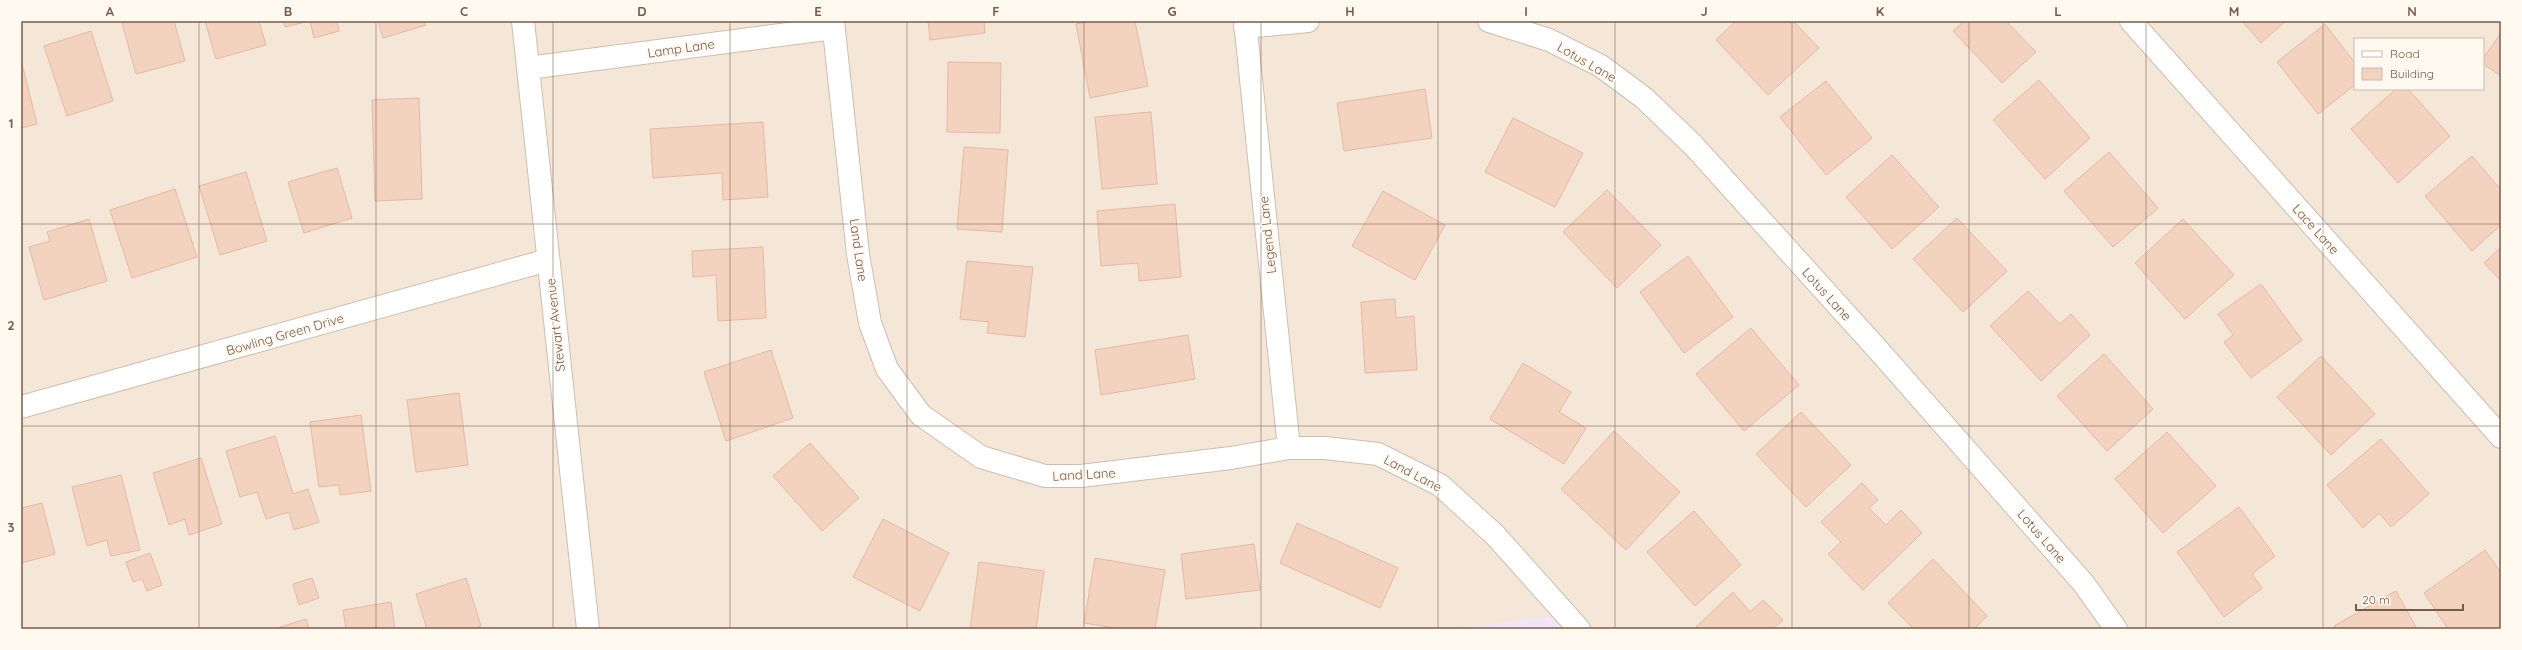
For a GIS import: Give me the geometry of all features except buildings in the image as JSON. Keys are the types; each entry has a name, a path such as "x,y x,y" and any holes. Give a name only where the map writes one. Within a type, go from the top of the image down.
{"street":[{"name":"Stewart Avenue","path":"523,21 588,629"},
{"path":"1245,24 1308,21"},
{"name":"Lotus Lane","path":"1490,21 1549,40 1601,66 1644,98 1688,140 1880,352 2084,584 2116,629"},
{"name":"Lace Lane","path":"2131,21 2501,437"},
{"name":"Lamp Lane","path":"528,68 834,24"},
{"name":"Land Lane","path":"834,24 858,254 870,323 887,369 921,416 981,457 1045,476 1081,476 1231,458 1289,448 1325,448 1378,454 1440,485 1495,535 1579,629"},
{"name":"Legend Lane","path":"1245,24 1289,448"},
{"name":"Bowling Green Drive","path":"21,407 548,260"}],"shaded area":[{"path":"21,21 2501,21 2501,629 21,629"},
{"path":"1559,616 1569,629 1448,629"}]}
